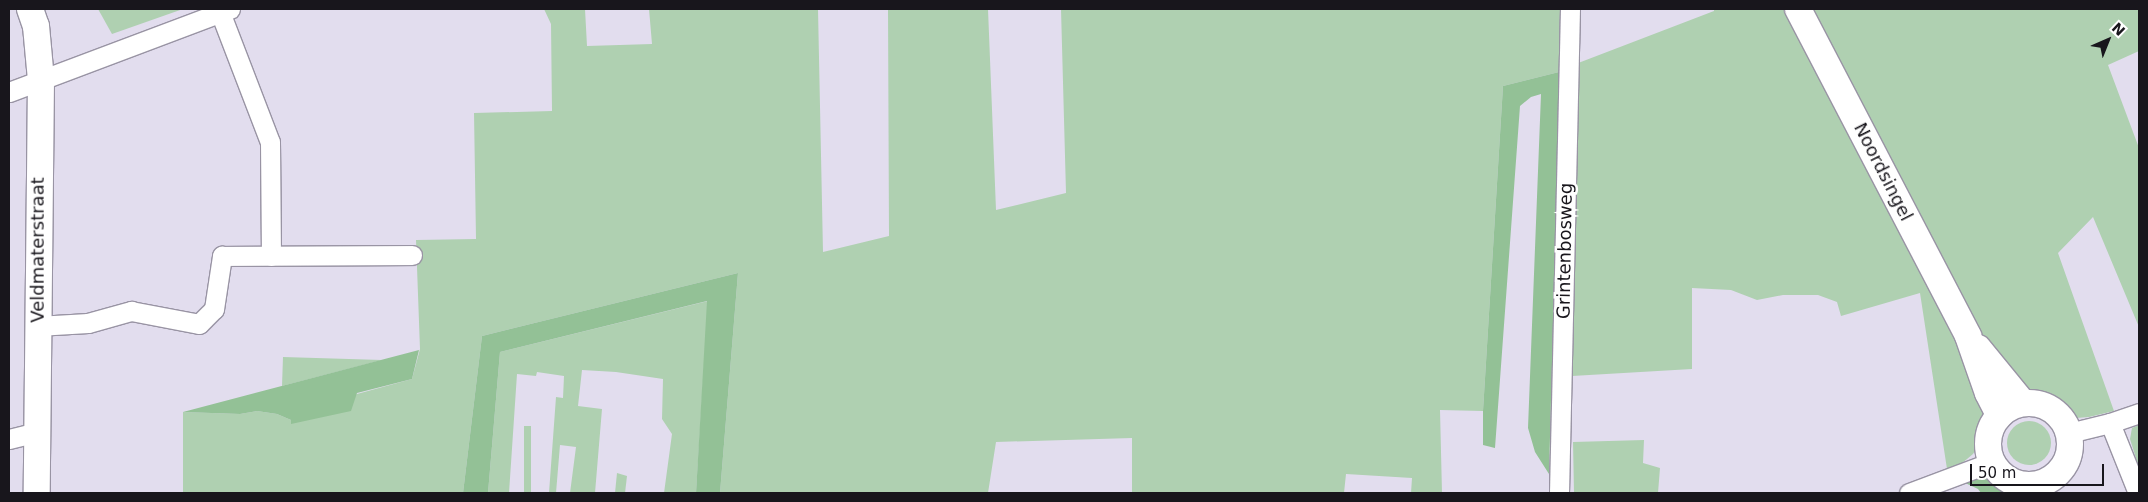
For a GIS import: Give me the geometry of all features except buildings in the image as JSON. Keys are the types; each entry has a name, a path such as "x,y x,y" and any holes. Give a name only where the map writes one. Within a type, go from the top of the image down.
{"main road":[{"name":"Veldmaterstraat","path":"30,9 36,26 41,80 37,326 37,493"},
{"name":"Noordsingel","path":"1798,9 1968,336 1986,386 1999,415"},
{"name":"Noordsingel","path":"1968,336 2023,403"},
{"path":"2023,403 2047,406 2064,422 2069,434 2068,457 2064,467 2046,487 2009,480 1999,472 1992,462 1988,450 1988,438 1992,426 1999,415 2023,403"}],"street":[{"name":"Grintenbosweg","path":"1559,493 1570,9"},
{"path":"9,92 225,10 270,142 271,256"},
{"path":"37,326 88,323 131,311 198,324 214,309 222,256 412,255"},
{"path":"2069,434 2139,413"},
{"path":"2110,423 2138,493"},
{"path":"9,439 36,432"},
{"path":"1909,493 1992,462"}],"green space":[{"path":"98,9 183,9 112,34"},
{"path":"544,9 585,9 587,46 652,44 649,9 818,9 823,252 889,236 888,9 988,9 996,210 1066,193 1061,9 1560,9 1559,72 1503,86 1483,411 1440,410 1442,493 1411,493 1412,478 1346,474 1344,493 1132,493 1132,438 996,442 988,493 720,493 738,273 482,336 463,493 183,493 183,412 240,414 257,411 277,414 291,420 291,423 357,394 412,379 420,349 416,240 476,239 474,113 552,111 551,24"},
{"path":"1714,9 1787,9 1974,373 1986,412 1979,444 1973,454 1961,464 1947,469 1920,293 1841,316 1837,302 1818,295 1783,295 1757,300 1731,290 1692,288 1692,369 1572,376 1573,65 1714,11"},
{"path":"1809,9 2139,9 2139,51 2108,65 2139,148 2139,327 2093,217 2058,253 2114,411 2076,418 2045,397 2028,393 1978,332"},
{"path":"1559,72 1549,474 1535,452 1528,428 1541,94 1531,97 1520,106 1495,448 1483,445 1483,411 1503,86"},
{"path":"738,273 720,493 696,493 707,301 500,352 488,493 463,493 482,336"},
{"path":"708,301 696,493 664,493 672,434 662,419 663,379 616,372 582,370 578,406 602,409 595,493 570,493 576,447 560,445 556,493 549,493 556,397 563,398 564,376 537,372 536,376 517,374 509,493 488,493 500,352"},
{"path":"419,350 412,379 357,393 351,411 291,424 291,420 277,414 257,411 240,414 183,412"},
{"path":"283,357 382,360 282,386"},
{"path":"2029,421 2041,425 2047,431 2051,443 2047,455 2041,461 2029,465 2017,461 2011,455 2007,443 2011,431 2017,425"},
{"path":"2139,425 2139,468 2130,439 2132,428"},
{"path":"524,426 531,426 531,493 524,493"},
{"path":"1644,440 1643,463 1660,468 1658,493 1574,493 1573,442"},
{"path":"617,473 627,476 625,493 615,493"},
{"path":"1979,477 1999,483 2015,493 1981,493 1978,489 1961,481"}]}
